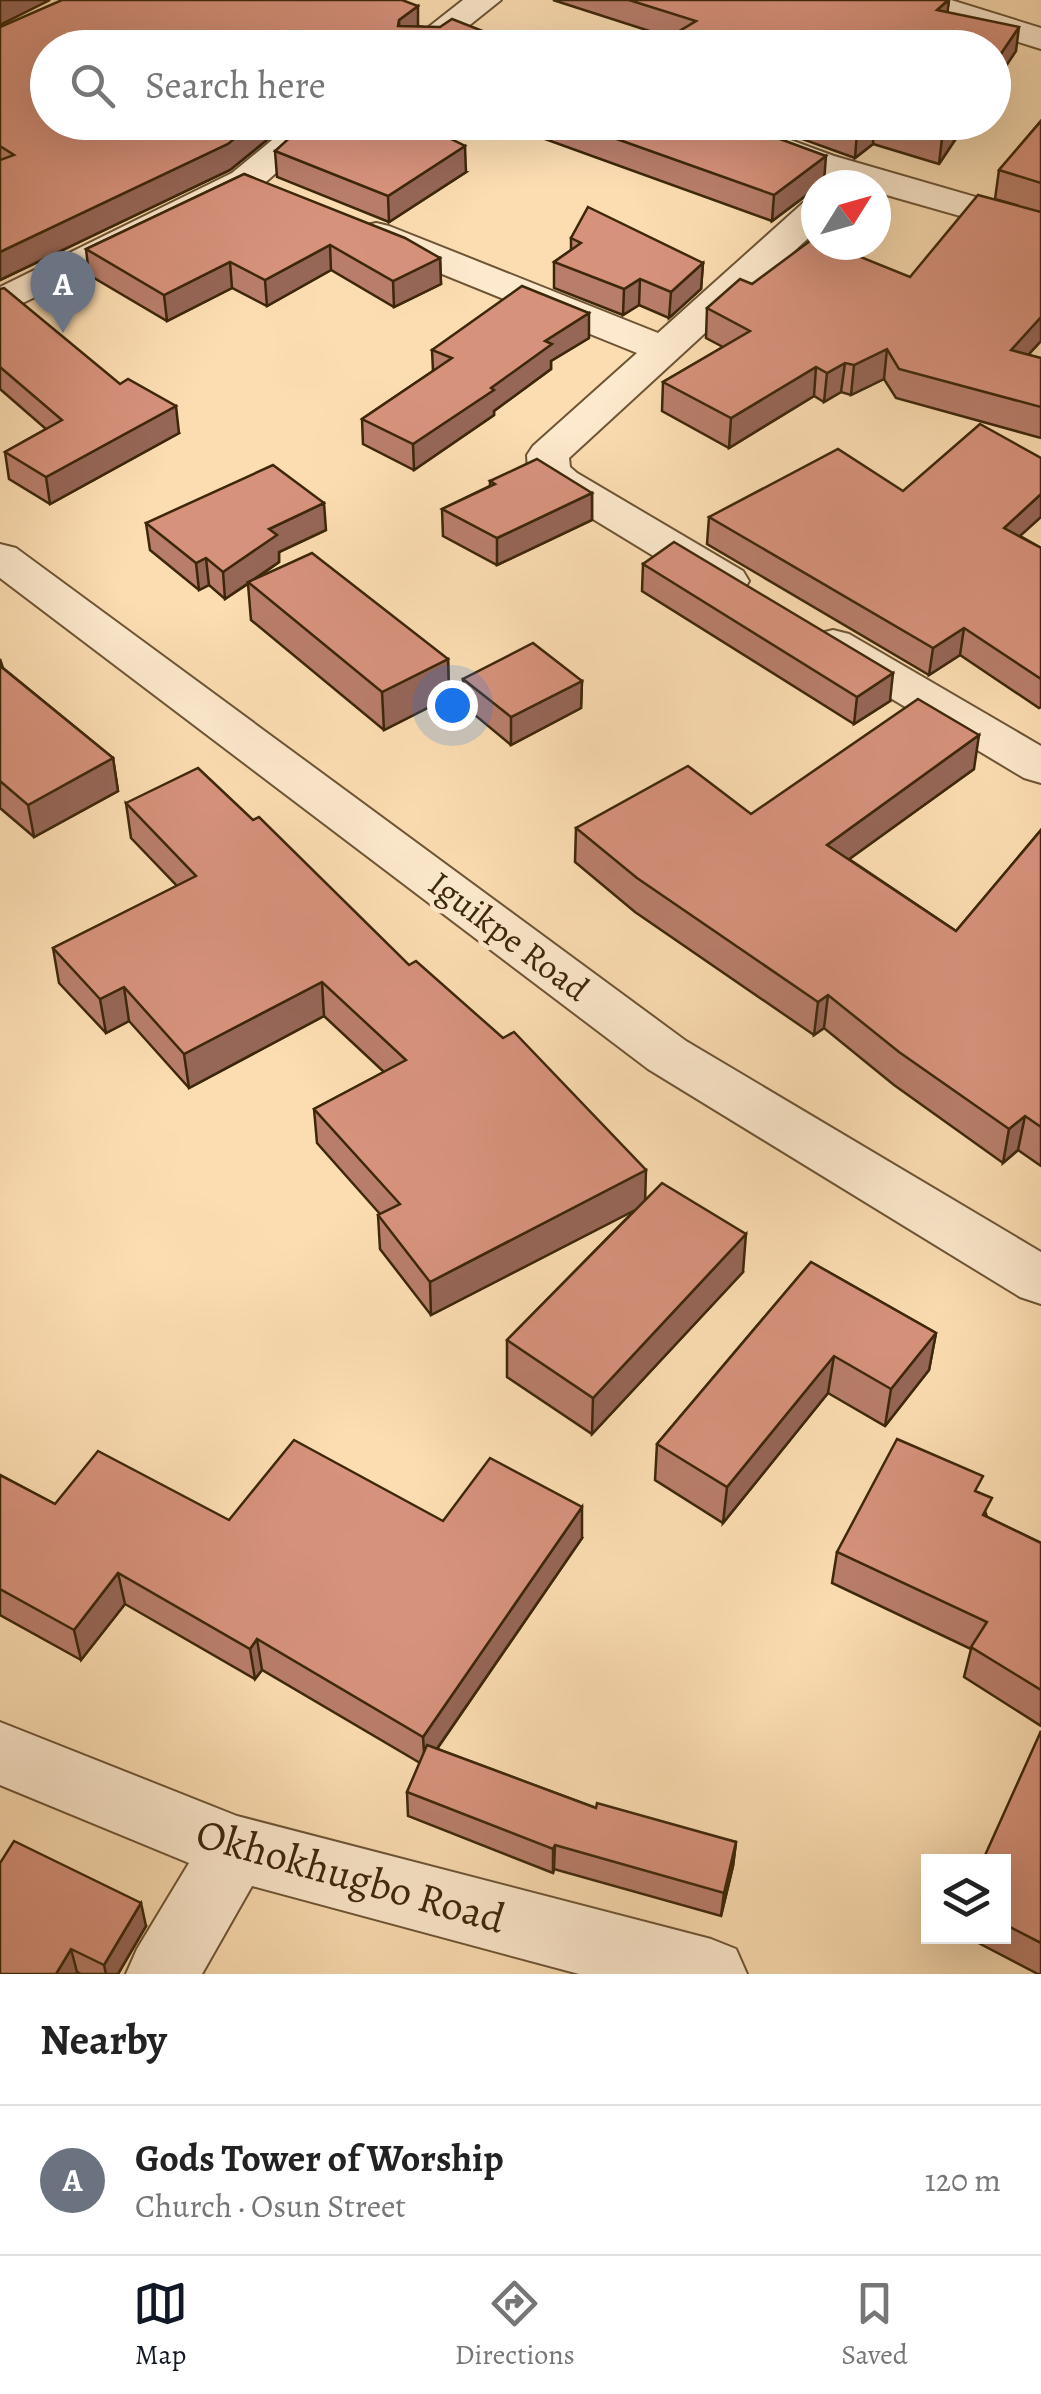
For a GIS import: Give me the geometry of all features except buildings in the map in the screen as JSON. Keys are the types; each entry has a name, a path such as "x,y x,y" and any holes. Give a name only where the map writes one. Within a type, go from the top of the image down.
{"street":[{"path":"444,30 484,0"},
{"path":"917,0 1041,39"},
{"path":"0,302 244,181 294,140"},
{"path":"752,140 826,170"},
{"path":"244,181 281,196"},
{"path":"891,190 1041,228"},
{"path":"336,218 665,350"},
{"path":"801,225 548,455 548,471 1041,766"},
{"name":"Iguikpe Road","path":"0,557 667,1054 1041,1281"},
{"name":"Okhokhugbo Road","path":"0,1753 236,1849 711,1974"},
{"path":"162,1974 236,1849"}],"place":[{"name":"Gods Tower of Worship","path":"63,333"}]}
